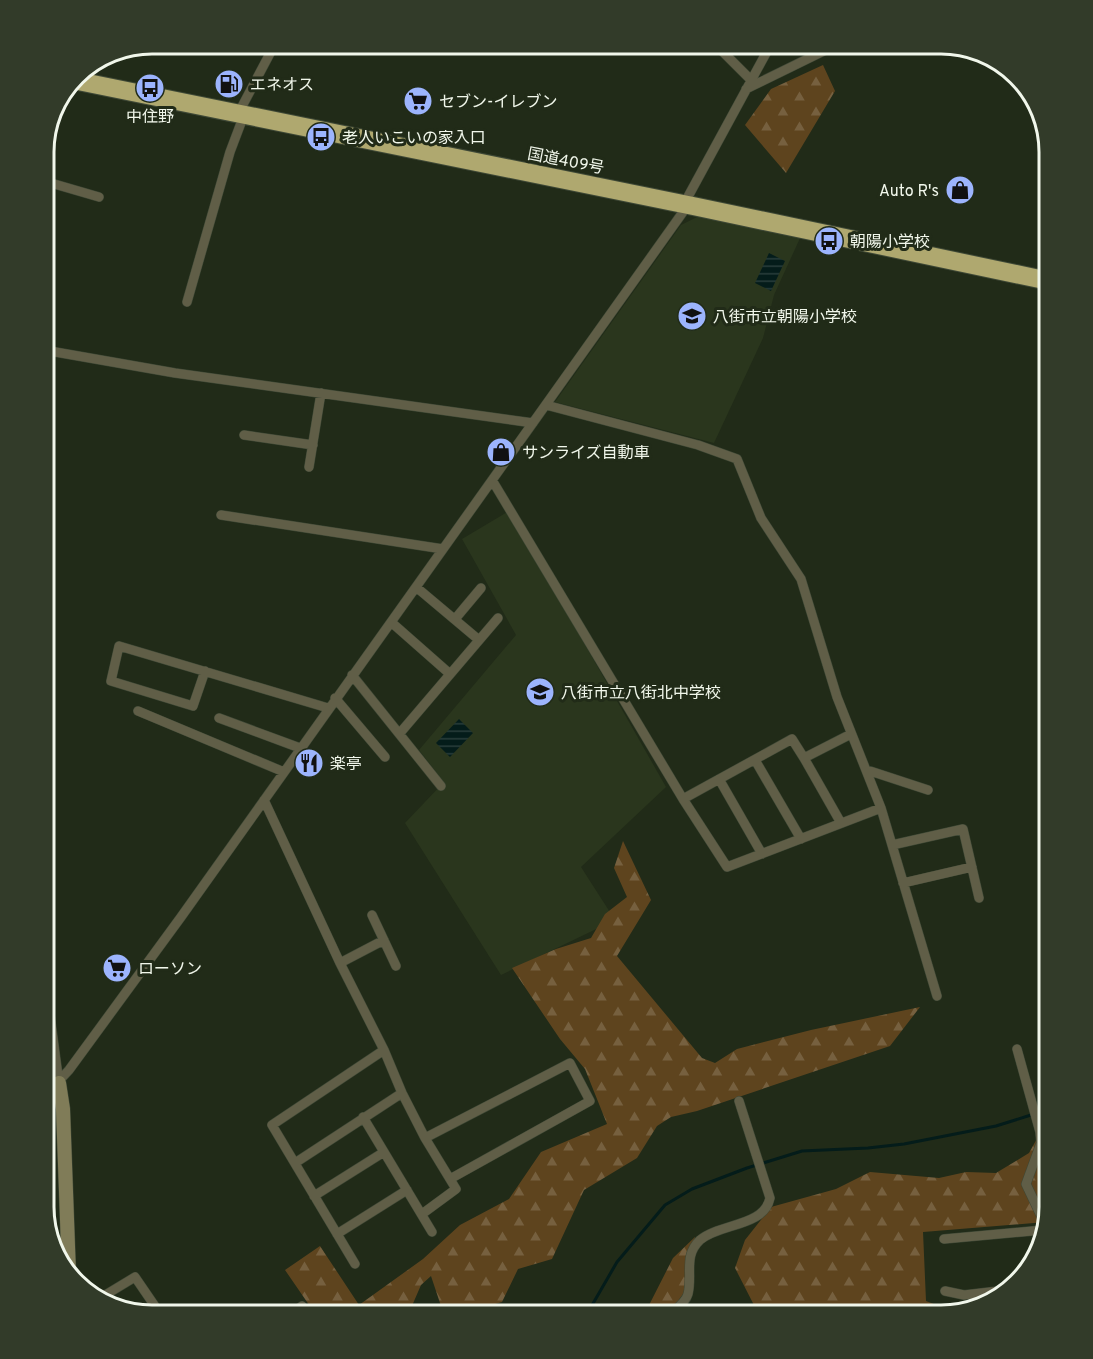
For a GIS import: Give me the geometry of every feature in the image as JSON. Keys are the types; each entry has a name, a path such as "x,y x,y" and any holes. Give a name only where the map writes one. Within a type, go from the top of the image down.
{"highway":[{"name":"国道409号","path":"84,82 1039,279"}],"street":[{"path":"187,302 241,114 270,54"},
{"path":"725,54 751,80"},
{"path":"54,1088 264,800 686,205 765,54"},
{"path":"746,89 818,54"},
{"path":"54,184 99,197"},
{"path":"54,352 175,373 533,423"},
{"path":"309,467 321,393"},
{"path":"546,405 698,446 737,459 760,518 801,579 837,697 881,808 937,996"},
{"path":"244,435 313,445"},
{"path":"492,480 683,799 727,867 881,808"},
{"path":"221,515 443,549"},
{"path":"416,587 479,640"},
{"path":"454,620 481,588"},
{"path":"400,733 498,618"},
{"path":"391,622 450,674"},
{"path":"205,671 193,706 111,681 119,646 205,671 328,708"},
{"path":"352,675 441,786"},
{"path":"335,698 385,757"},
{"path":"138,711 284,772"},
{"path":"219,718 300,748"},
{"path":"804,758 851,734"},
{"path":"683,799 792,740 841,823"},
{"path":"755,760 801,839"},
{"path":"867,770 928,790"},
{"path":"719,780 762,854"},
{"path":"264,800 340,963 384,1050 402,1093 425,1138 456,1189 422,1214"},
{"path":"892,844 963,829 979,898"},
{"path":"903,882 972,867"},
{"path":"372,915 396,966"},
{"path":"340,963 384,940"},
{"path":"54,1046 63,1109 68,1257"},
{"path":"1017,1048 1039,1128"},
{"path":"355,1264 272,1125 384,1050"},
{"path":"425,1138 570,1063 590,1101 450,1179"},
{"path":"295,1164 402,1093"},
{"path":"680,1305 688,1292 689,1260 699,1242 707,1236 758,1215 768,1205 770,1198 739,1101"},
{"path":"363,1117 432,1232"},
{"path":"1039,1148 1026,1184 1039,1211"},
{"path":"314,1196 384,1152"},
{"path":"337,1234 407,1190"},
{"path":"944,1239 1036,1231"},
{"path":"107,1294 135,1277 154,1305"},
{"path":"945,1291 964,1295 988,1292"}],"shaded area":[{"name":"八街市立朝陽小学校","path":"701,215 801,236 774,295 763,338 714,443 555,402 681,225"},
{"name":"八街市立八街北中学校","path":"509,511 666,787 581,867 615,920 501,975 405,823 444,782 419,750 516,635 462,539"}],"green space":[{"path":"823,65 835,91 786,173 745,125 771,89"},
{"path":"623,841 651,900 617,956 702,1058 715,1063 737,1049 811,1030 920,1007 890,1046 697,1111 671,1117 657,1126 637,1158 584,1190 552,1259 518,1269 502,1302 492,1305 441,1305 431,1276 421,1285 412,1305 359,1305 423,1259 460,1225 509,1199 541,1152 607,1124 585,1069 560,1039 512,968 556,949 591,938 605,914 627,897 614,868"},
{"path":"1039,1135 1037,1223 923,1232 926,1301 936,1305 754,1305 735,1268 745,1240 771,1207 836,1189 870,1172 939,1178 966,1172 996,1173 1029,1153"},
{"path":"695,1237 692,1283 675,1305 649,1305 673,1258"},
{"path":"320,1246 359,1305 309,1305 285,1270"}],"water":[{"path":"769,253 785,261 771,291 755,283"},
{"path":"459,719 473,733 450,757 436,743"}],"waterway":[{"path":"592,1305 617,1262 665,1205 692,1189 747,1168 802,1151 904,1144 996,1126 1031,1115"}],"place":[{"name":"エネオス","path":"229,84"},
{"name":"中住野","path":"150,88"},
{"name":"セブン-イレブン","path":"418,101"},
{"name":"老人いこいの家入口","path":"321,137"},
{"name":"Auto R's","path":"960,190"},
{"name":"朝陽小学校","path":"829,241"},
{"name":"八街市立朝陽小学校","path":"692,316"},
{"name":"サンライズ自動車","path":"501,452"},
{"name":"八街市立八街北中学校","path":"540,692"},
{"name":"楽亭","path":"309,763"},
{"name":"ローソン","path":"117,968"}]}
